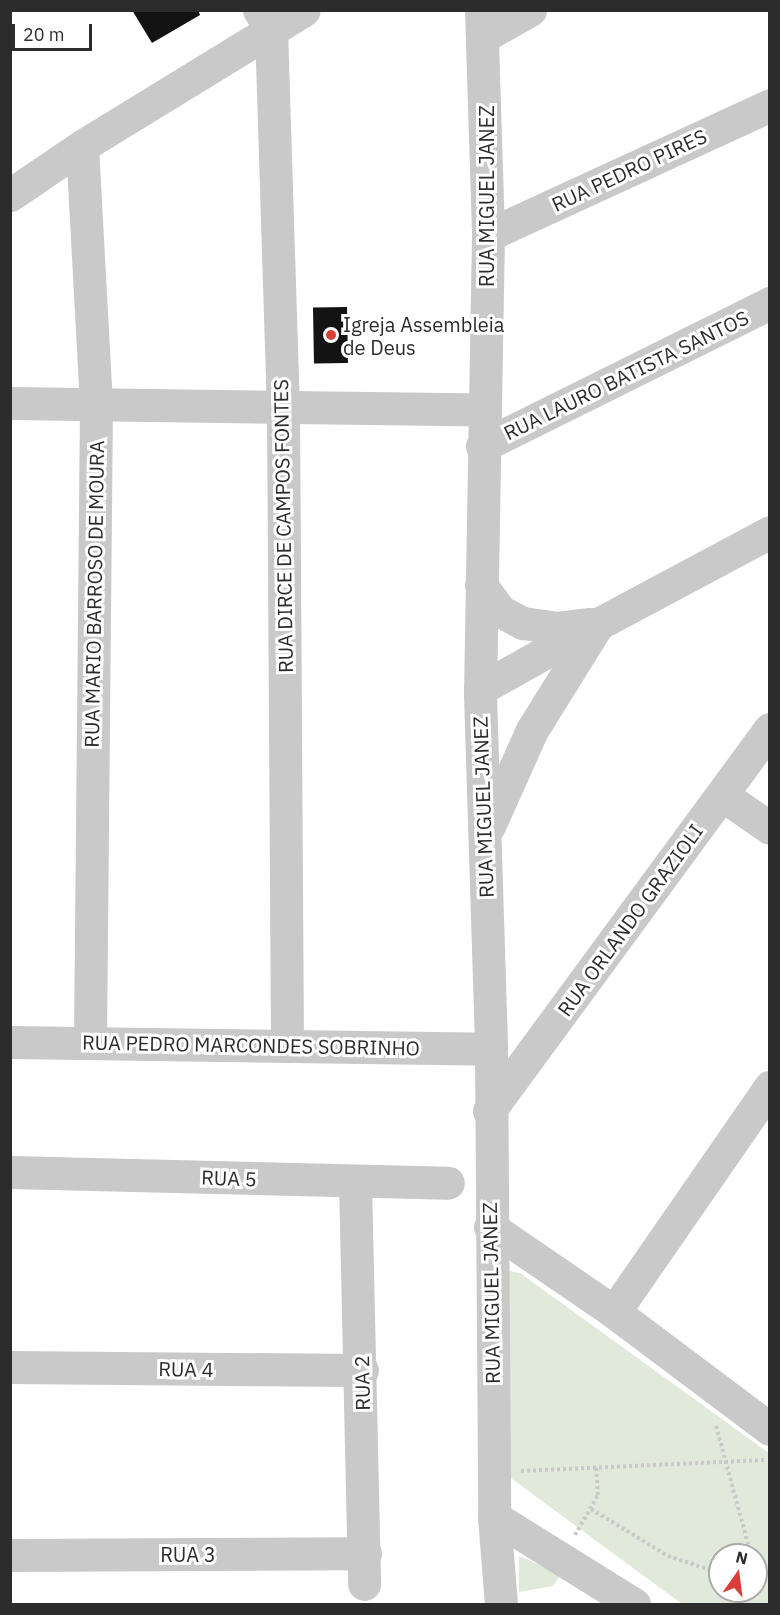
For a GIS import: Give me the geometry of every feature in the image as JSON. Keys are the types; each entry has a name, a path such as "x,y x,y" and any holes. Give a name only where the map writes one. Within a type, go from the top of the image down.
{"street":[{"path":"10,195 265,20 304,10"},
{"path":"482,23 530,10"},
{"name":"RUA DIRCE DE CAMPOS FONTES","path":"265,20 283,408 287,1046"},
{"name":"RUA MIGUEL JANEZ","path":"482,23 488,236 482,446 480,689 491,1049 489,1111 494,1517 501,1605"},
{"name":"RUA PEDRO PIRES","path":"488,236 770,105"},
{"name":"RUA MARIO BARROSO DE MOURA","path":"82,146 96,403 90,1043"},
{"name":"RUA LAURO BATISTA SANTOS","path":"482,446 770,303"},
{"path":"10,403 483,410"},
{"path":"480,689 770,532"},
{"path":"481,585 500,611 524,623 557,628 598,624"},
{"path":"484,839 532,730 598,624"},
{"name":"RUA ORLANDO GRAZIOLI","path":"489,1111 770,729"},
{"path":"722,795 770,828"},
{"name":"RUA PEDRO MARCONDES SOBRINHO","path":"10,1042 491,1049"},
{"path":"614,1312 770,1087"},
{"name":"RUA 5","path":"10,1172 448,1183"},
{"name":"RUA 2","path":"355,1182 362,1370 364,1568"},
{"path":"490,1227 614,1312 770,1429"},
{"name":"RUA 4","path":"10,1367 362,1370"},
{"path":"494,1517 631,1602"},
{"name":"RUA 3","path":"10,1555 364,1568"},
{"path":"589,1605 631,1602"}],"path":[{"path":"703,1379 748,1543"},
{"path":"493,1473 770,1460"},
{"path":"560,1558 598,1495 596,1468"},
{"path":"591,1509 668,1556 708,1569"}],"shaded area":[{"path":"504,1270 520,1273 769,1453 769,1604 682,1604 508,1476"},
{"path":"519,1556 561,1574 553,1586 519,1592"}],"building":[{"path":"132,10 198,10 200,15 152,43"},
{"name":"Igreja Assembleia de Deus","path":"347,307 348,363 314,364 313,308"}],"place":[{"name":"Igreja Assembleia de Deus","path":"331,335"}]}
